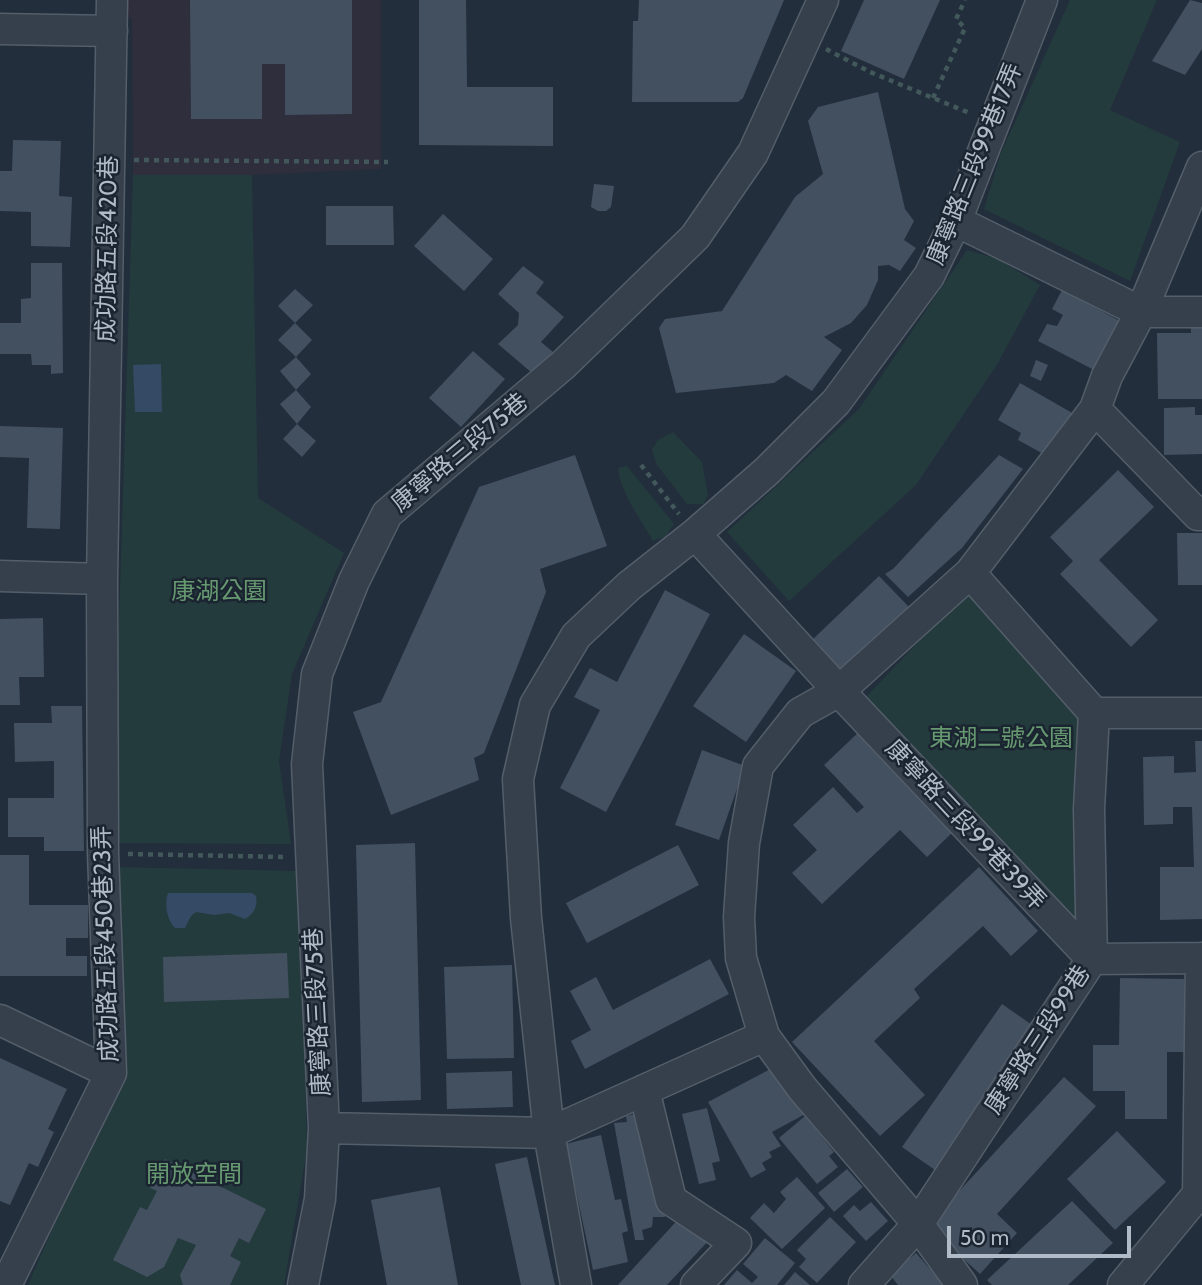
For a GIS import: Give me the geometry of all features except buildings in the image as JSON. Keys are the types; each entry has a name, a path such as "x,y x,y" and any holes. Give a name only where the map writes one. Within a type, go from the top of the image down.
{"street":[{"name":"成功路五段420巷","path":"102,579 112,0"},
{"name":"康寧路三段75巷","path":"303,1285 320,1199 324,1128 307,764 317,674 354,582 387,514 563,365 695,237 753,153 823,0"},
{"name":"康寧路三段99巷17弄","path":"549,1133 526,918 518,779 535,705 576,636 629,586 695,534 766,471 836,402 929,276 956,221 1042,0"},
{"path":"0,29 112,31"},
{"path":"962,1285 918,1224 802,1088 764,1036 741,958 739,917 744,843 758,766 800,713 839,691 970,573 1095,409 1107,376 1141,312 1202,167"},
{"path":"956,221 1141,312 1202,312"},
{"path":"1095,409 1198,515 1202,515"},
{"name":"康寧路三段99巷39弄","path":"695,534 1092,959"},
{"path":"970,573 1094,713 1202,713"},
{"path":"0,576 102,579"},
{"name":"成功路五段450巷23弄","path":"6,1285 111,1073 103,853 102,579"},
{"name":"康寧路三段99巷","path":"864,1285 918,1224 1092,959 1089,809 1094,713"},
{"path":"1092,959 1202,958 1200,1194 1123,1285"},
{"path":"0,1020 111,1073"},
{"path":"324,1128 549,1133 764,1036"},
{"path":"644,1090 671,1200 736,1242 696,1285"},
{"path":"549,1133 576,1285"}],"path":[{"path":"933,98 965,28 956,19 965,0"},
{"path":"807,39 870,72 993,122"},
{"path":"133,160 388,162"},
{"path":"641,466 695,534"},
{"path":"103,853 310,857"}],"shaded area":[{"path":"109,0 381,0 381,169 252,175 133,175 132,20"}],"green space":[{"path":"1070,0 1157,0 1110,110 1180,142 1130,281 984,209 1001,153"},
{"name":"康湖公園","path":"133,175 252,175 258,498 344,553 292,674 279,761 291,844 112,843"},
{"path":"967,250 998,259 1040,285 998,363 916,485 789,601 727,532 859,409"},
{"path":"673,432 702,462 708,495 703,504 687,504 657,465 652,450 658,440"},
{"path":"627,466 674,524 665,537 653,541 632,506 618,468"},
{"name":"東湖二號公園","path":"968,590 1084,718 1082,936 1070,943 866,697"},
{"name":"開放空間","path":"115,867 300,871 307,1149 284,1285 28,1285 123,1068"}],"water":[{"path":"161,364 162,412 135,412 133,365"},
{"path":"168,893 252,893 256,896 256,906 245,919 229,913 214,915 196,912 185,928 175,928 167,912"}]}
